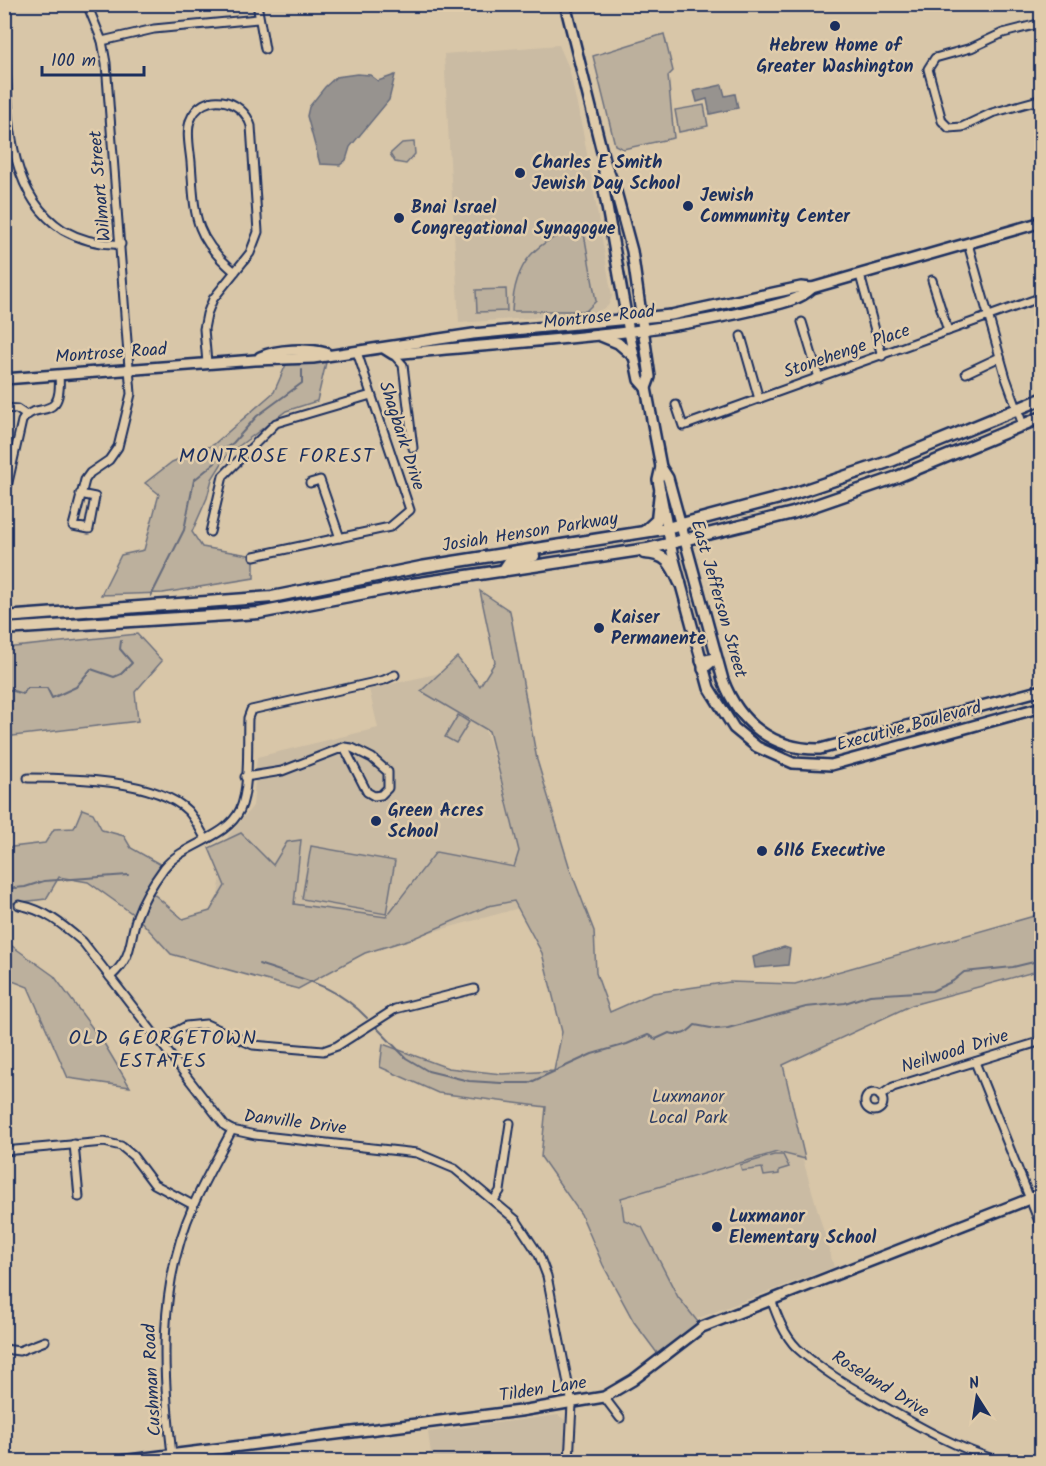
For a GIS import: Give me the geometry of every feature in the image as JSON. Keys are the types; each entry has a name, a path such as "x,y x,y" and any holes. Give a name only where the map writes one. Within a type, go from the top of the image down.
{"main road":[{"name":"Josiah Henson Parkway","path":"4,617 262,598 440,563 566,546 680,525 787,496 880,465 1041,399"},
{"name":"Josiah Henson Parkway","path":"4,629 242,615 298,607 422,582 632,552 761,522 829,501 897,477 1041,417"},
{"path":"643,532 657,520 660,492"},
{"path":"503,571 509,562 566,546"},
{"path":"632,552 665,556 672,564 680,583"}],"street":[{"name":"Wilmart Street","path":"80,494 90,473 109,460 118,447 131,394 106,63 102,41 87,4"},
{"path":"257,4 265,49"},
{"name":"East Jefferson Street","path":"565,4 604,160 615,188 632,251 650,377 646,388"},
{"path":"102,41 154,28 258,19"},
{"path":"1041,23 1003,33 971,48 935,58 928,69 942,121 949,128 962,127 992,113 1041,99"},
{"path":"4,31 9,145 16,175 29,197 54,224 87,240 121,244"},
{"path":"207,363 204,329 207,314 213,299 250,253 258,232 253,141 245,112 235,104 222,100 207,102 198,109 189,129 198,227 216,257 234,272"},
{"name":"East Jefferson Street","path":"604,160 604,190 633,356 639,380 646,388 661,467 668,478 717,658 731,698 758,731"},
{"name":"Montrose Road","path":"389,351 393,344 474,334 641,319 725,305 801,287 812,288 1041,222"},
{"path":"968,244 1000,357 1023,425"},
{"path":"860,275 882,356"},
{"path":"932,280 948,331"},
{"name":"Montrose Road","path":"4,379 207,363 288,360 357,352 414,352 642,331 766,306 804,296 812,288"},
{"name":"Stonehenge Place","path":"676,405 683,426 989,318 1041,297"},
{"path":"802,322 819,378"},
{"path":"599,335 618,342 633,356"},
{"path":"741,336 759,399"},
{"path":"389,351 403,366 413,448"},
{"name":"Shagbark Drive","path":"254,556 390,527 410,510 357,352"},
{"path":"403,366 414,352"},
{"path":"966,373 1000,357"},
{"path":"4,500 7,474 22,421 26,415 46,410 56,403 59,396 58,375"},
{"path":"210,532 223,476 276,423 371,395"},
{"path":"4,408 17,409 26,415"},
{"name":"East Jefferson Street","path":"661,467 658,480 660,492 680,583 702,665 712,695 723,714 751,744"},
{"path":"310,483 320,480 340,538"},
{"path":"80,494 95,497 89,529 74,525 80,494"},
{"path":"702,665 717,658"},
{"path":"110,977 123,966 130,954 137,917 148,890 171,861 219,831 238,813 245,777 248,718 252,710 384,680 395,675"},
{"name":"Executive Boulevard","path":"758,731 785,745 814,749 834,747 1041,690"},
{"path":"1028,694 1040,708"},
{"name":"Executive Boulevard","path":"751,744 785,761 813,766 840,764 1040,708"},
{"path":"934,720 937,737"},
{"path":"877,736 881,752"},
{"path":"245,777 282,771 344,747 352,748 372,758 388,772 388,788 381,795 374,796 367,792 344,747"},
{"path":"28,778 85,778 139,788 179,804 189,812 205,838"},
{"name":"Danville Drive","path":"20,905 38,909 62,924 83,942 214,1114 232,1130 417,1153 455,1169 494,1200 528,1234 547,1276 572,1404 569,1461"},
{"path":"158,1041 186,1026 206,1024 253,1045 323,1051 337,1046 395,1009 474,989"},
{"name":"Neilwood Drive","path":"880,1096 893,1087 1041,1041"},
{"path":"975,1062 1041,1229"},
{"path":"494,1200 500,1191 510,1123"},
{"name":"Cushman Road","path":"173,1458 166,1381 165,1316 172,1272 193,1205 232,1130"},
{"path":"4,1151 104,1142 121,1146 133,1156 154,1184 193,1205"},
{"path":"74,1144 79,1197"},
{"name":"Tilden Lane","path":"113,1461 173,1458 572,1404 604,1397 633,1380 702,1327 1041,1194"},
{"name":"Roseland Drive","path":"771,1299 777,1317 796,1347 832,1376 927,1432 962,1449 1003,1461"},
{"path":"4,1349 20,1351 45,1341"},
{"path":"604,1397 620,1418"}],"shaded area":[{"name":"Charles E Smith Jewish Day School","path":"559,45 569,68 584,137 612,296 608,306 595,313 459,323 444,54"},
{"path":"370,75 378,81 395,75 389,100 350,147 346,160 340,165 320,164 307,116 309,107 336,77"},
{"path":"722,85 725,96 735,94 738,108 710,114 707,99 697,102 694,91"},
{"name":"Green Acres School","path":"458,669 489,740 534,904 285,972 213,924 228,836 253,806 257,757 378,728 369,689"},
{"path":"784,947 790,949 788,965 755,968 753,957"},
{"name":"Luxmanor Elementary School","path":"795,1132 834,1267 680,1325 607,1204 722,1153"},
{"path":"558,1415 565,1420 564,1461 432,1461 428,1432"}],"green space":[{"path":"664,34 673,71 668,76 674,138 623,149 615,145 593,56"},
{"path":"704,105 708,126 679,132 675,110"},
{"path":"414,142 415,154 406,164 395,162 390,154 402,143"},
{"path":"583,228 596,301 586,311 512,311 517,279 531,255 552,238"},
{"path":"506,289 507,311 477,312 476,290"},
{"path":"328,354 317,401 286,411 227,455 212,479 207,498 192,532 202,547 254,556 254,578 163,593 101,595 121,555 144,550 159,494 145,483 172,462 213,445 274,392 288,360"},
{"name":"Luxmanor Local Park","path":"480,591 510,611 537,760 570,869 594,931 596,973 610,1012 653,993 730,982 795,984 1041,914 1041,970 912,1005 783,1065 805,1159 777,1152 621,1198 624,1220 642,1227 678,1297 702,1327 660,1357 634,1322 603,1265 581,1214 541,1157 546,1107 438,1093 380,1067 383,1044 448,1068 502,1074 554,1071 562,1032 542,953 514,901 488,906 414,938 365,953 298,989 171,954 137,917 88,882 59,877 46,899 5,904 4,848 45,843 54,829 74,828 82,809 93,813 102,830 124,836 131,848 165,867 149,890 183,919 210,911 225,886 209,848 241,833 273,865 287,842 301,840 294,904 386,917 436,852 514,867 519,851 489,731 421,691 457,657 480,686 495,662"},
{"path":"137,634 162,661 135,692 138,721 5,737 5,648"},
{"path":"458,715 469,722 456,743 445,737"},
{"path":"311,846 395,861 386,914 302,899"},
{"path":"5,941 54,976 105,1045 130,1087 68,1078 28,987 5,978"},
{"path":"774,1155 783,1155 789,1167 779,1170 779,1174 764,1176 762,1168 742,1171 740,1165"}],"waterway":[{"path":"151,596 184,530 194,480 215,463 218,453 233,443 257,416 302,383 302,370"},
{"path":"4,688 23,694 27,688 47,688 52,698 76,687 91,669 114,677 121,674 132,663 120,649 121,641"},
{"path":"4,889 25,887 44,881 128,875"},
{"path":"375,1026 406,1058 428,1071 469,1081 529,1083 592,1054 648,1035 656,1039 669,1033 681,1034 695,1025 716,1029 728,1028 806,1007 845,1003 870,995 932,991 953,981 964,972 1013,967 1042,960"},
{"path":"259,964 330,990 343,997 367,1018"}],"place":[{"name":"Hebrew Home of Greater Washington","path":"835,26"},
{"name":"Charles E Smith Jewish Day School","path":"520,173"},
{"name":"Jewish Community Center","path":"688,206"},
{"name":"Bnai Israel Congregational Synagogue","path":"399,218"},
{"name":"Kaiser Permanente","path":"599,628"},
{"name":"Green Acres School","path":"376,821"},
{"name":"6116 Executive","path":"762,851"},
{"name":"Luxmanor Elementary School","path":"717,1227"}],"district":[{"name":"MONTROSE FOREST","path":"277,457"},
{"name":"OLD GEORGETOWN ESTATES","path":"163,1050"}]}
